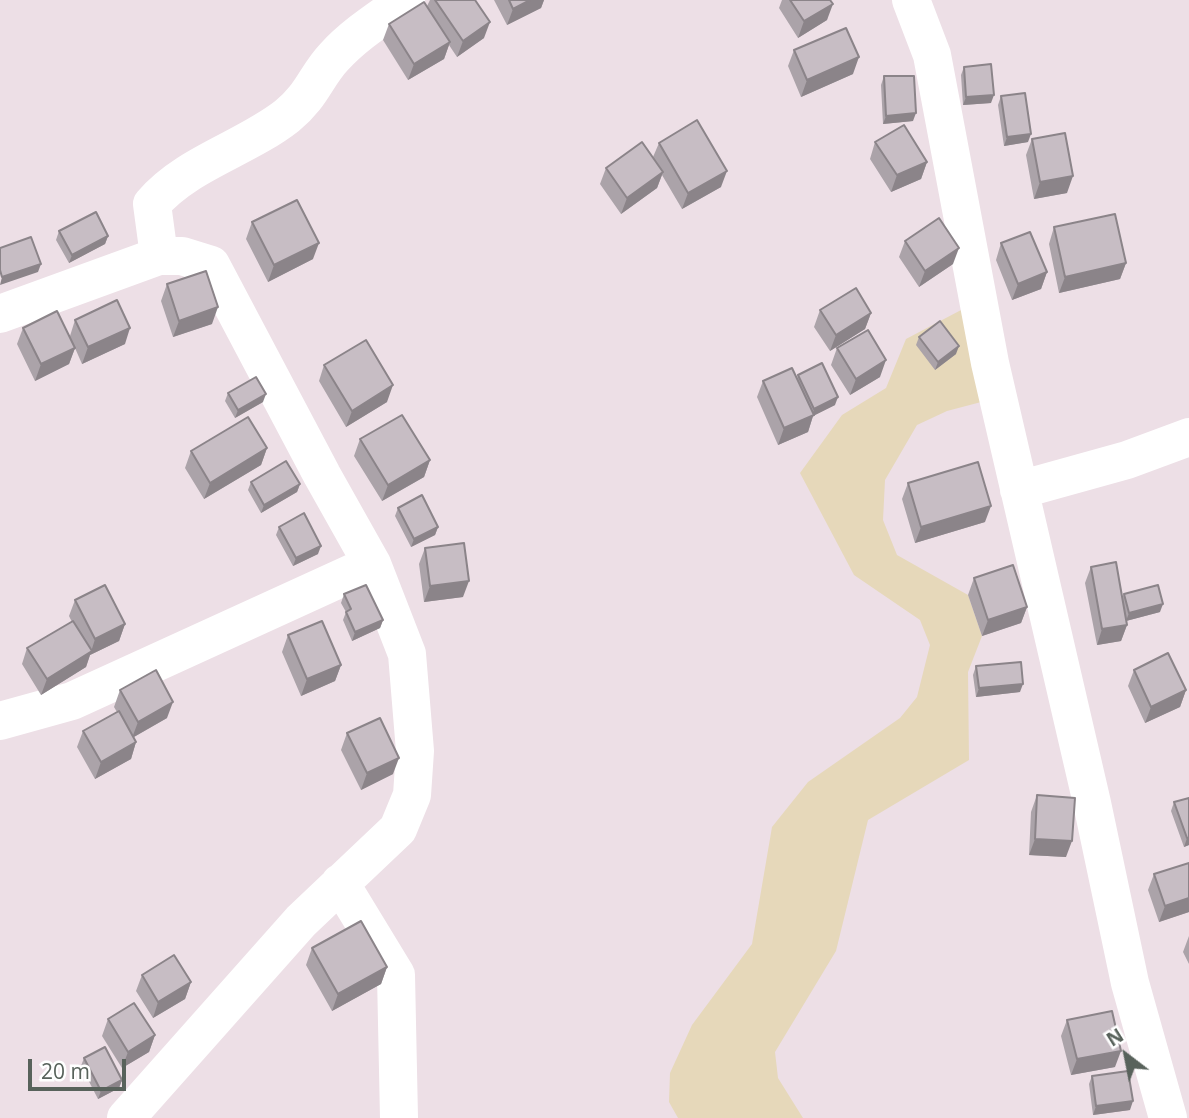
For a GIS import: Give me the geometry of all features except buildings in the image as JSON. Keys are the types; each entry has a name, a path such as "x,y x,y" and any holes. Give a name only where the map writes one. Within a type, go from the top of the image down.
{"street":[{"path":"159,256 152,204 169,184 286,117 308,97 331,60 353,38 406,0"},
{"path":"911,0 932,55 990,363 1092,803 1130,983 1168,1118"},
{"path":"0,314 110,271 159,256 182,256 211,265 321,475 372,564 407,654 415,751 412,795 398,829 340,883 264,962 126,1118"},
{"path":"1019,490 1126,460 1189,437"},
{"path":"0,721 72,701 372,564"},
{"path":"340,883 396,975 399,1118"}],"shaded area":[{"path":"963,309 985,401 947,411 917,425 885,480 883,520 897,555 968,595 982,636 968,672 969,760 868,820 836,951 775,1052 778,1078 803,1118 678,1118 669,1102 670,1073 692,1025 752,944 772,827 808,782 900,718 917,697 930,645 920,620 854,575 800,473 842,415 886,388 906,339"}]}
